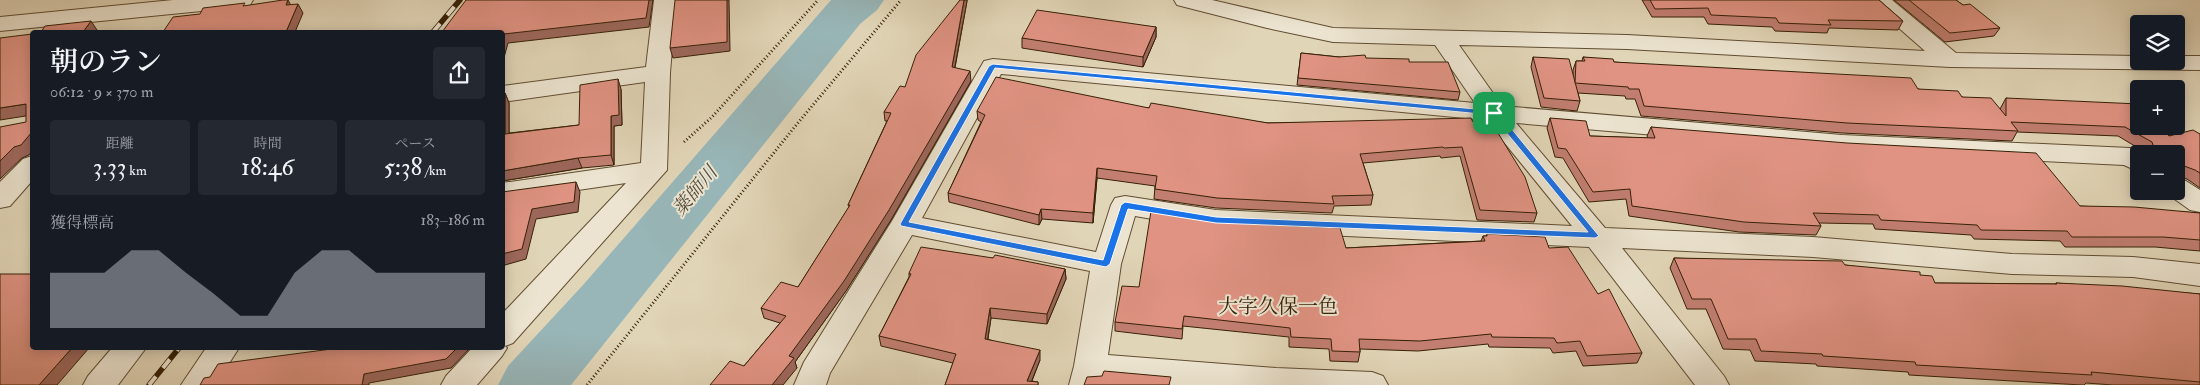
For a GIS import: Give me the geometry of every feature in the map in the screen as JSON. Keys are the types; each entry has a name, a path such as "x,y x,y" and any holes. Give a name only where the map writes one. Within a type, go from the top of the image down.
{"street":[{"path":"0,24 242,0"},
{"path":"505,329 516,306 654,170 658,73 665,0"},
{"path":"1185,0 1266,11 1332,35 1627,42 1950,60 2130,63"},
{"path":"1878,0 1950,60"},
{"path":"1442,37 1494,113 1595,236 1713,385"},
{"path":"2185,64 2200,63"},
{"path":"810,385 815,371 904,224 993,66 1494,113 1842,143 2130,157"},
{"path":"2183,70 2200,80"},
{"path":"505,94 658,73"},
{"path":"0,199 30,167"},
{"path":"505,192 654,170"},
{"path":"2185,194 2200,203"},
{"path":"1372,385 1088,376 1106,264 1125,205 1216,220 1813,247 2012,264 2133,267 2200,276"},
{"path":"904,224 1106,264"},
{"path":"99,385 128,350"},
{"path":"197,385 222,350"},
{"path":"457,385 489,350"}],"path":[{"path":"654,170 712,117 818,0"},
{"path":"587,385 797,124 901,0"}],"building":[{"path":"283,0 288,0 286,5 298,4 287,30 164,30 173,17 200,14 203,8 245,3 243,6"},
{"path":"466,0 649,0 646,18 505,34 505,30 444,30"},
{"path":"675,0 727,0 727,42 670,48"},
{"path":"960,0 964,0 952,67 970,71 889,210 844,281 789,356 794,358 772,385 710,385 730,361 744,366 786,316 761,308 781,282 798,287 850,205 848,205 891,113 884,112 900,86 905,87 916,55"},
{"path":"1650,0 1879,0 1903,21 1828,20 1831,25 1779,23 1776,18 1711,15 1708,8 1655,9"},
{"path":"1909,0 1956,0 1963,5 1970,4 2000,28 1950,33"},
{"path":"1037,10 1156,27 1143,57 1022,38"},
{"path":"91,21 84,30 42,30 45,26"},
{"path":"30,34 30,134 21,145 14,147 0,161 0,127 26,122 26,104 0,108 0,38"},
{"path":"1301,53 1339,57 1365,55 1366,58 1409,59 1409,62 1448,62 1460,92 1298,78"},
{"path":"1533,57 1569,59 1580,101 1544,98"},
{"path":"1583,57 1613,59 1614,62 1911,78 1918,89 1958,91 1962,97 1991,98 2006,116 2006,98 2130,104 2130,130 2125,127 2011,122 2018,131 1847,123 1644,106 1639,89 1575,83 1576,61 1585,61"},
{"path":"996,77 1149,108 1151,103 1268,123 1471,118 1473,122 1490,120 1525,177 1537,213 1480,210 1462,147 1360,154 1373,195 1332,196 1334,204 1217,198 1155,189 1157,176 1097,168 1093,213 1041,209 1039,215 948,193 985,115 977,111"},
{"path":"618,79 619,115 611,116 611,155 578,158 505,170 505,134 579,125 580,85"},
{"path":"1550,118 1586,121 1590,136 1655,138 1651,127 1847,143 2036,153 2080,206 2134,207 2200,213 2200,240 2163,237 2072,237 2067,231 1981,230 1977,225 1881,220 1878,215 1813,213 1821,226 1744,222 1632,206 1630,189 1593,192 1566,149 1558,148"},
{"path":"2193,130 2200,134 2200,173 2185,166 2185,145 2153,145 2152,142 2139,135 2185,135 2185,132"},
{"path":"576,182 574,202 532,209 522,249 505,253 505,192"},
{"path":"1151,211 1217,222 1340,228 1346,248 1485,241 1483,236 1487,236 1487,234 1545,237 1549,248 1568,247 1598,294 1609,289 1642,353 1587,356 1580,341 1557,343 1554,338 1492,337 1491,334 1420,341 1359,339 1360,352 1332,351 1331,339 1291,337 1290,328 1184,316 1182,329 1115,322 1122,286 1139,287"},
{"path":"921,247 993,258 995,255 1065,269 1047,314 990,308 985,339 1040,350 1027,381 1038,382 1038,385 945,385 956,354 879,336 911,274 909,273"},
{"path":"1674,258 1842,261 1845,265 1920,272 1920,275 1932,276 1935,283 2056,283 2122,286 2200,294 2200,382 2091,372 2092,375 1916,365 1915,362 1761,351 1756,339 1728,339 1711,299 1692,299"},
{"path":"0,274 30,274 30,350 70,350 39,385 0,385"},
{"path":"324,350 455,350 446,359 364,374 362,385 200,385 204,378 210,377 218,364"},
{"path":"1104,371 1171,377 1169,385 1084,385 1087,377 1102,376"}],"waterway":[{"name":"薬師川","path":"532,385 605,301 843,14 860,0"}],"railway":[{"path":"435,30 460,0"},
{"path":"149,385 177,350"}],"district":[{"name":"大字久保一色","path":"1278,306"}],"route":[{"path":"993,66 1494,113 1595,236 1216,220 1125,205 1106,264 904,224 993,66"}]}
